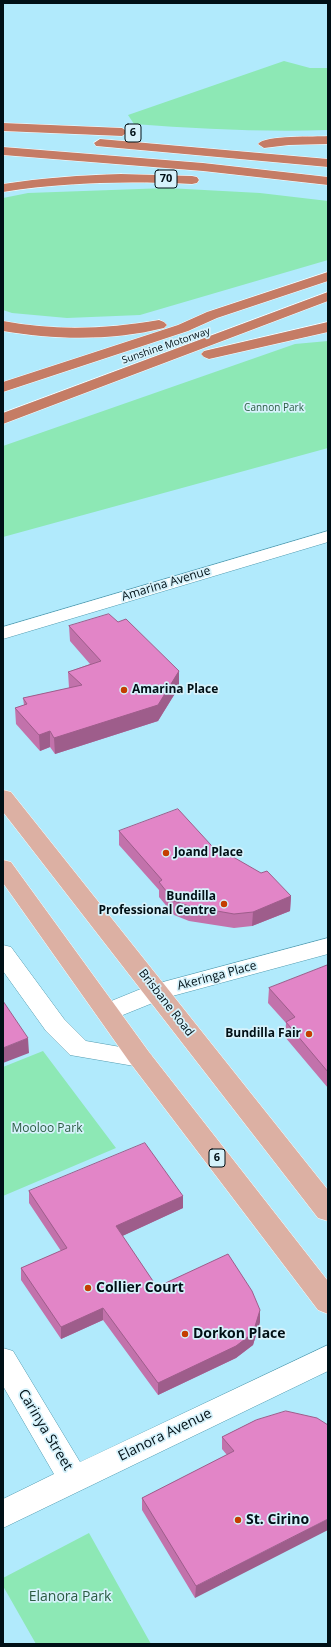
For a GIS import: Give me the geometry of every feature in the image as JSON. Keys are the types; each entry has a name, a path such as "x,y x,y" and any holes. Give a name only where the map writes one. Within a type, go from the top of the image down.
{"highway":[{"name":"6","path":"3,127 134,133"},
{"path":"3,137 142,146 328,163"},
{"path":"264,144 289,141 328,140"},
{"path":"248,142 328,150"},
{"path":"3,151 196,166 328,181"},
{"name":"70","path":"3,188 55,181 101,178 207,181"},
{"path":"234,184 328,194"},
{"name":"Sunshine Motorway","path":"3,387 183,328 212,315 328,276"},
{"name":"Sunshine Motorway","path":"3,403 328,289"},
{"path":"117,378 144,365 328,296"},
{"path":"3,326 44,332 105,332 138,328 212,315"},
{"path":"3,419 117,378 238,346 328,327"}],"main road":[{"name":"Brisbane Road","path":"3,796 328,1210"},
{"name":"6","path":"3,867 140,1058 328,1302"}],"street":[{"name":"Amarina Avenue","path":"3,633 328,536"},
{"name":"Akeringa Place","path":"108,1012 157,992 328,946"},
{"path":"3,953 55,1025 79,1049 140,1058"},
{"name":"Elanora Avenue","path":"3,1514 328,1357"},
{"name":"Carinya Street","path":"3,1360 74,1480"}],"green space":[{"path":"284,61 310,68 328,68 328,130 231,130 134,124 128,115"},
{"path":"167,188 260,193 328,201 328,260 140,315 67,318 12,313 3,310 3,198 28,193"},
{"name":"Cannon Park","path":"328,341 328,448 3,537 3,446 295,344"},
{"name":"Mooloo Park","path":"43,1051 116,1148 3,1196 3,1067"},
{"name":"Elanora Park","path":"89,1533 151,1644 36,1644 3,1586 3,1578"}],"building":[{"name":"Amarina Place","path":"109,614 118,622 126,619 179,671 158,705 54,738 50,731 39,735 15,708 27,704 23,698 82,685 68,672 101,661 69,626"},
{"path":"178,809 222,857 228,854 261,873 267,871 291,896 253,912 234,914 189,906 174,901 159,882 162,880 119,831"},
{"name":"Bundilla Fair","path":"328,965 328,1072 286,1022 295,1017 269,988"},
{"path":"3,1001 28,1038 3,1048"},
{"path":"145,1143 183,1196 116,1226 157,1287 228,1254 252,1291 260,1310 253,1333 236,1346 158,1383 103,1308 61,1327 21,1268 67,1248 29,1191"},
{"name":"St. Cirino","path":"286,1411 317,1418 328,1425 328,1519 196,1586 142,1498 234,1451 222,1437 256,1420"}],"place":[{"name":"Amarina Place","path":"124,690"},
{"name":"Joand Place","path":"166,853"},
{"name":"Bundilla Professional Centre","path":"224,904"},
{"name":"Bundilla Fair","path":"309,1034"},
{"name":"Collier Court","path":"88,1288"},
{"name":"Dorkon Place","path":"185,1334"},
{"name":"St. Cirino","path":"238,1520"}]}
